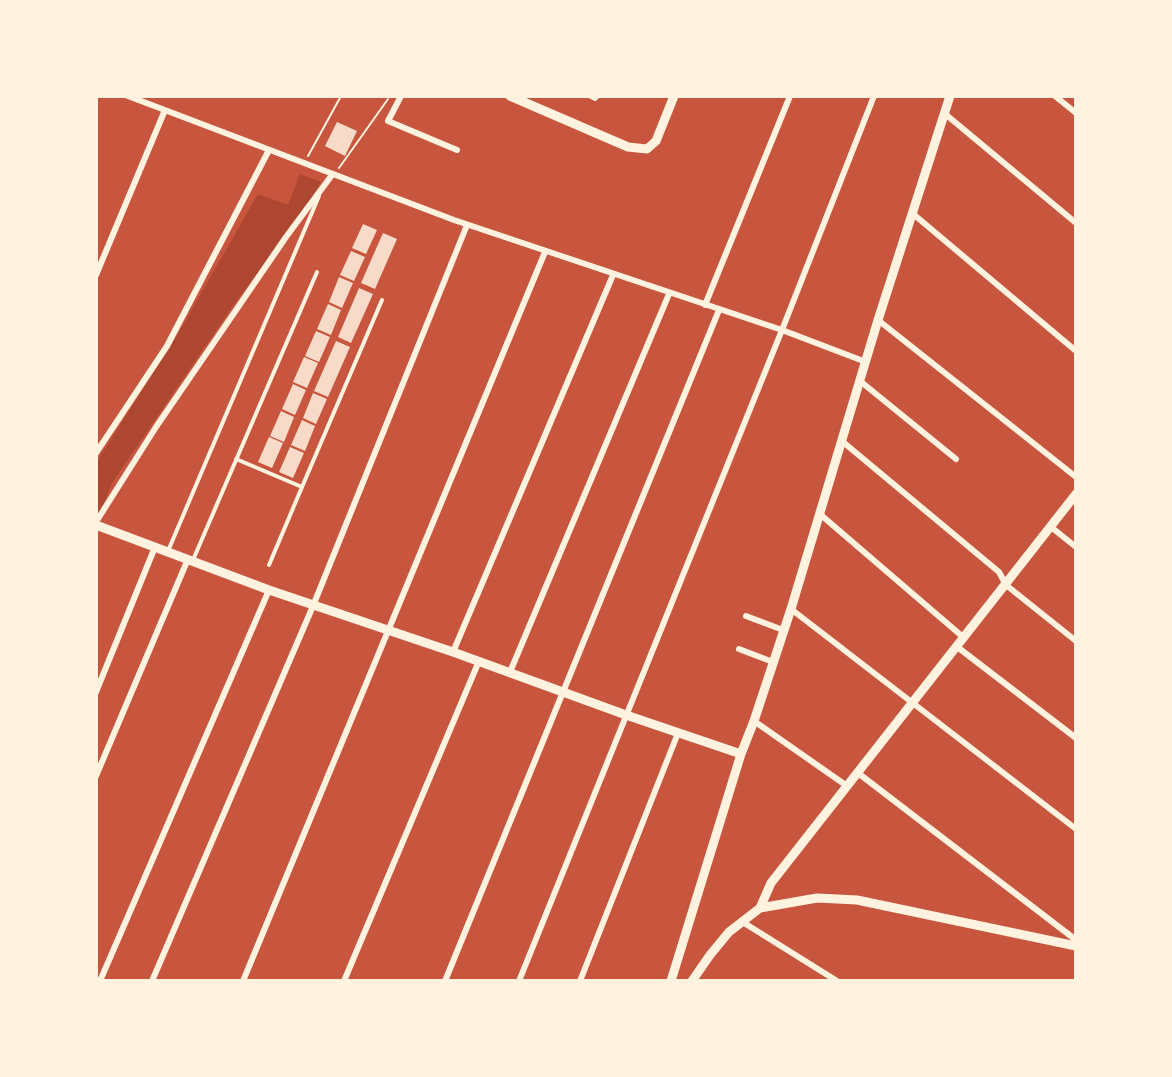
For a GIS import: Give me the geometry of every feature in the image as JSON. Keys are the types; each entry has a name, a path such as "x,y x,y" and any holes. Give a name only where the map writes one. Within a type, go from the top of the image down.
{"street":[{"path":"128,96 136,97 467,225 782,330 866,362"},
{"path":"401,96 388,121 457,150"},
{"path":"510,96 628,147 646,149 656,141 674,96"},
{"path":"705,306 790,96"},
{"path":"519,981 874,96"},
{"path":"671,981 741,754 754,721 821,515 860,381 950,96"},
{"path":"1055,96 1076,113"},
{"path":"96,275 165,110"},
{"path":"944,113 1076,223"},
{"path":"96,453 167,346 269,150"},
{"path":"333,175 279,246 117,487 96,523 313,606 453,652 741,754"},
{"path":"912,213 1076,351"},
{"path":"152,981 313,606 467,225"},
{"path":"243,981 545,252"},
{"path":"453,652 613,274"},
{"path":"510,672 669,294"},
{"path":"445,981 719,310"},
{"path":"879,320 1076,477"},
{"path":"860,381 956,459"},
{"path":"843,442 999,572 1006,585 1076,641"},
{"path":"760,908 771,883 1076,494"},
{"path":"821,515 963,637"},
{"path":"1051,527 1076,547"},
{"path":"96,692 155,546"},
{"path":"96,776 190,560"},
{"path":"100,981 269,590"},
{"path":"791,609 1076,829"},
{"path":"746,616 783,630"},
{"path":"956,646 1076,738"},
{"path":"739,649 773,662"},
{"path":"344,981 478,661"},
{"path":"754,721 847,786"},
{"path":"580,981 678,733"},
{"path":"858,772 1076,940"},
{"path":"694,980 710,955 729,932 760,908 817,898 857,900 1076,946"},
{"path":"741,921 837,981"}],"lane":[{"path":"589,96 596,99 598,96"},
{"path":"168,551 322,190"},
{"path":"190,560 316,272"},
{"path":"269,565 382,300"},
{"path":"236,459 302,487"}],"path":[{"path":"304,163 341,96"},
{"path":"333,175 390,96"}],"shaded area":[{"path":"300,174 321,182 306,208 232,307 112,483 96,523 96,463 179,332 258,194 288,205"}],"building":[{"path":"337,122 357,131 345,156 325,146"},
{"path":"363,224 377,230 366,254 352,248"},
{"path":"383,233 397,239 375,289 361,283"},
{"path":"351,251 365,257 354,281 340,275"},
{"path":"339,277 353,283 342,308 329,302"},
{"path":"359,288 373,294 351,343 338,337"},
{"path":"328,304 341,310 331,335 317,329"},
{"path":"316,331 330,337 319,362 305,356"},
{"path":"336,341 350,347 328,397 314,391"},
{"path":"304,357 318,363 307,388 293,382"},
{"path":"293,384 306,390 295,415 282,409"},
{"path":"313,393 327,399 316,424 303,418"},
{"path":"281,411 294,417 284,442 270,436"},
{"path":"302,420 315,426 305,451 291,445"},
{"path":"269,437 283,443 272,468 258,462"},
{"path":"290,447 304,453 293,478 279,472"}]}
